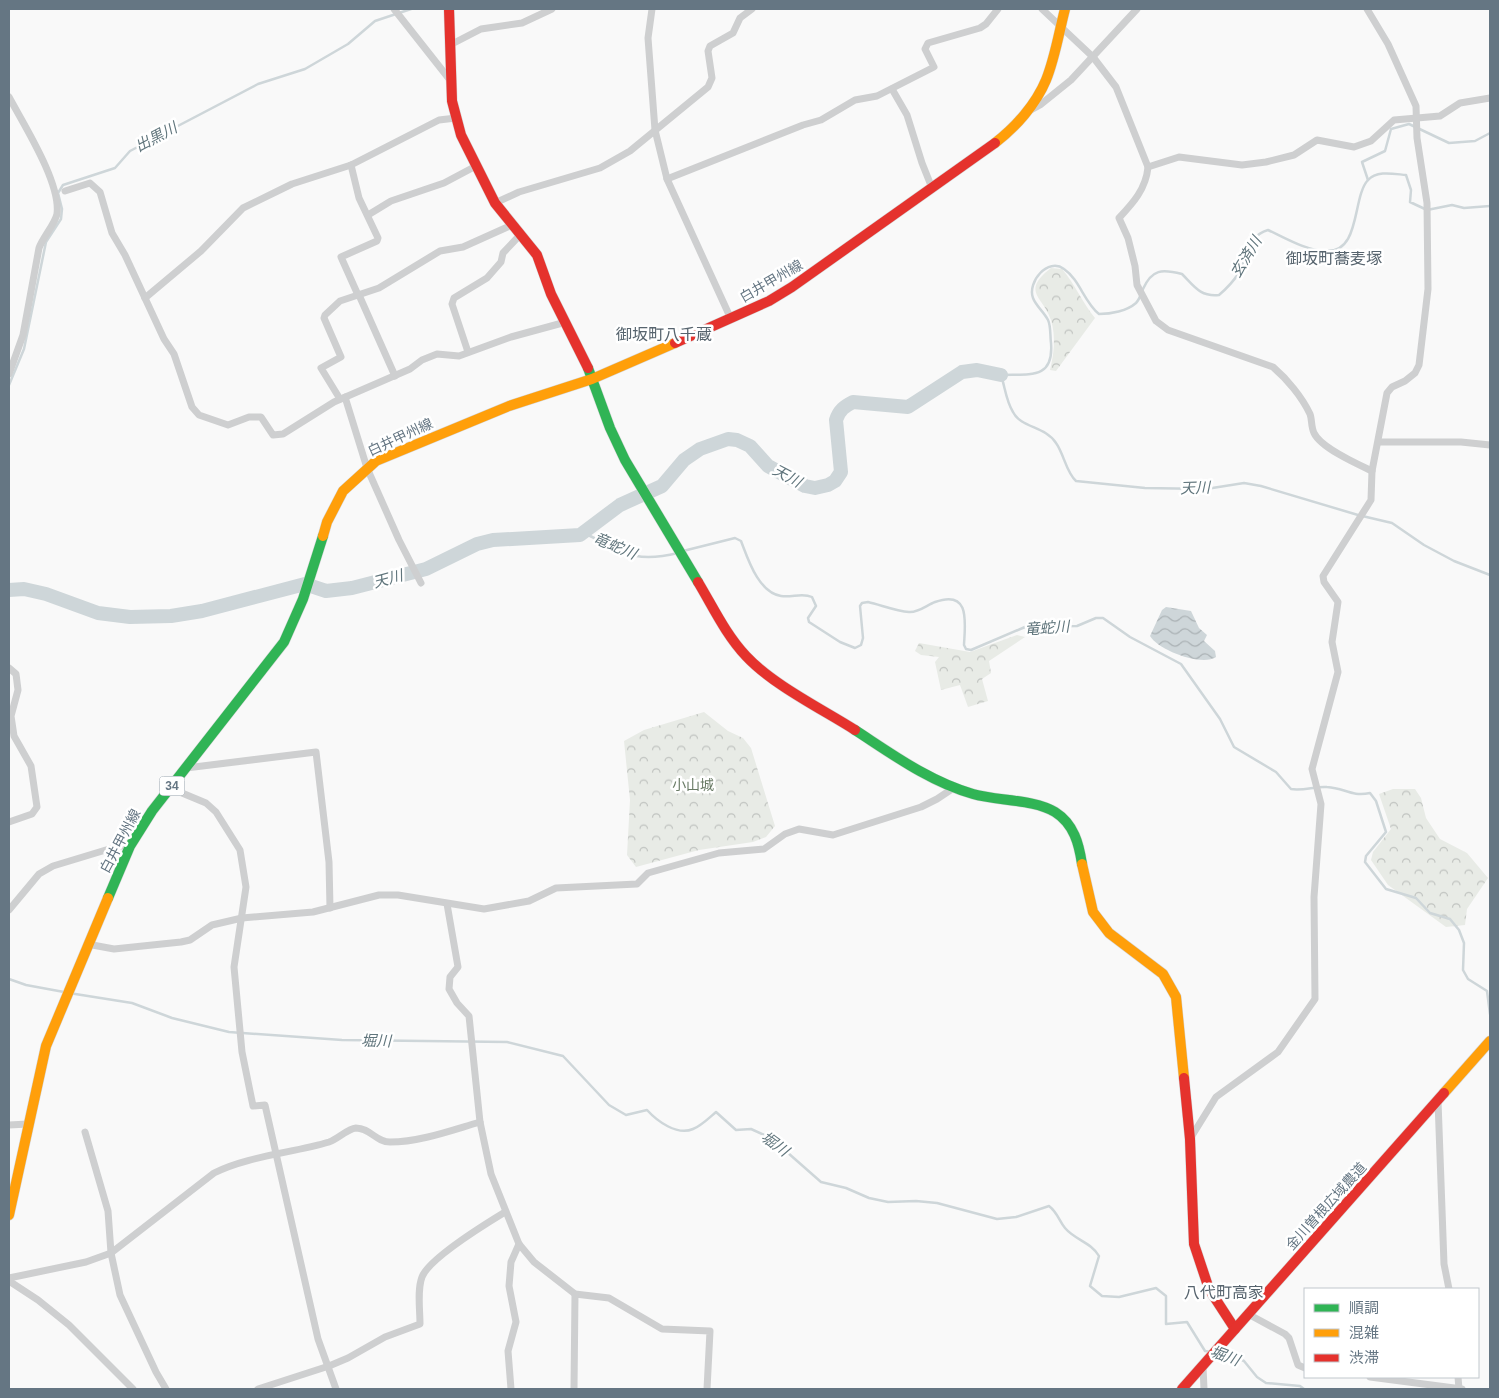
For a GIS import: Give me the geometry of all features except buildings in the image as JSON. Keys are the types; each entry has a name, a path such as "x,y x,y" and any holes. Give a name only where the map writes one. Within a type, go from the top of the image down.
{"street":[{"path":"449,9 450,80 456,118 476,166 495,203 537,255 551,294 585,359 610,428 638,484 736,643 765,673 921,772 972,794 1037,806 1055,812 1073,830 1080,849 1086,887 1093,912 1109,933 1163,974 1176,997 1190,1140 1194,1244 1200,1272 1208,1290 1235,1329"},
{"path":"450,45 480,29 522,23 552,9"},
{"path":"652,9 648,38 655,130 668,180 731,319"},
{"path":"495,203 518,192 600,168 630,151 708,87 712,78 708,51 710,46 733,33 740,18 752,9"},
{"path":"668,180 795,128 821,120 855,100 877,96 892,89 934,67 925,49 928,43 980,28 986,24 998,9"},
{"path":"1042,9 1061,29 1093,56 1116,87 1148,167 1147,178 1140,194 1119,218 1128,238 1138,288 1156,321 1168,330 1274,367 1284,376 1310,414 1314,432 1320,441 1372,471"},
{"name":"白井甲州線","path":"9,1215 46,1046 66,993 130,846 152,811 280,649 292,627 303,599 327,522 343,491 367,468 414,444 491,413 592,379 731,319 792,287 996,143 1026,113 1046,80 1065,9"},
{"path":"1026,113 1059,90 1138,9"},
{"path":"1190,1140 1216,1097 1225,1088 1278,1052 1315,998 1314,897 1321,804 1312,769 1338,672 1332,642 1338,602 1324,582 1323,576 1371,500 1372,471 1387,394 1392,387 1405,381 1415,373 1419,365 1428,289 1427,204 1417,134 1416,106 1388,44 1367,9"},
{"path":"396,12 450,80"},
{"path":"892,89 907,114 932,188"},
{"path":"9,97 45,164 54,187 57,211 55,219 44,235 39,248 23,335 9,374"},
{"path":"1148,167 1179,157 1242,166 1294,155 1317,140 1354,147 1371,141 1394,120 1416,120 1440,116 1460,103 1490,98"},
{"path":"145,298 201,251 238,212 292,184 350,165 439,120 456,118"},
{"path":"350,165 359,198 378,238 377,241 341,257 394,376"},
{"path":"368,215 391,201 444,183 476,166"},
{"path":"65,191 90,183 95,185 100,192 112,233 125,255 164,339 174,354 192,407 200,415 228,425 249,417 261,417 273,435 283,434 342,398 394,376 437,354 458,356 511,337 566,322"},
{"path":"421,583 399,540 367,468 342,398 321,368 341,357 325,315 340,301 379,288 440,251 464,247 512,225"},
{"path":"468,352 452,304 454,298 487,278 501,262 503,253 520,235"},
{"path":"1379,442 1461,442 1490,445"},
{"path":"9,668 16,674 18,690 11,716 14,736 31,766 37,807 32,814 9,822"},
{"path":"186,768 316,752 329,862 330,908"},
{"path":"88,944 114,949 181,942 190,940 212,924 242,918 314,912 379,895 398,895 484,909 529,901 556,888 637,884 648,873 710,856 764,849 785,834 799,829 833,835 921,807 955,787"},
{"path":"170,788 206,803 216,812 240,850 246,886 234,967 240,1034 253,1106 265,1104 318,1339 336,1389"},
{"path":"9,910 39,874 53,866 119,846 130,846"},
{"path":"448,904 458,967 450,977 449,989 457,1003 469,1016 480,1122 491,1174 519,1244 534,1262 576,1294 609,1298 662,1329 710,1331 707,1389"},
{"name":"金川曽根広域農道","path":"1182,1389 1490,1041"},
{"path":"1438,1101 1444,1264 1449,1288"},
{"path":"9,1279 86,1262 110,1253 214,1173 230,1165 276,1156 331,1141 354,1128 365,1129 380,1141 390,1142 428,1137 480,1122"},
{"path":"9,1125 28,1124"},
{"path":"85,1132 108,1211 110,1253 120,1295 156,1372 166,1389"},
{"path":"258,1389 329,1366 348,1358 385,1337 420,1324 422,1276 429,1267 470,1233 505,1212"},
{"path":"511,1389 508,1351 516,1322 508,1286 511,1262 519,1244"},
{"path":"9,1279 69,1325 133,1389"},
{"path":"574,1389 576,1294"},
{"path":"1248,1314 1285,1334 1289,1338 1298,1365 1304,1368"},
{"path":"1203,1366 1204,1389"},
{"path":"1378,1378 1460,1389"}],"green space":[{"path":"1051,268 1062,269 1095,318 1056,371 1050,370 1054,345 1051,320 1036,289 1037,283 1042,276"},
{"path":"1017,635 1025,637 989,661 991,673 982,679 988,701 968,707 960,685 941,690 935,662 939,657 921,655 915,651 919,643 970,652"},
{"name":"小山城","path":"704,712 728,731 743,738 751,748 775,826 766,837 753,842 699,850 636,867 627,855 630,800 624,741 644,730"},
{"path":"1393,789 1415,789 1421,798 1426,818 1440,839 1467,853 1488,878 1467,909 1465,925 1446,927 1388,885 1371,860 1373,852 1391,829 1379,794"}],"water":[{"path":"1166,607 1191,611 1199,628 1207,635 1204,641 1215,651 1216,657 1209,660 1201,660 1181,656 1162,647 1150,636 1162,610"}],"waterway":[{"name":"出黒川","path":"9,385 24,349 46,242 61,219 62,209 58,193 63,185 115,168 130,151 258,84 305,69 348,44 375,21 411,9"},
{"path":"1368,180 1362,162 1385,151 1391,129 1409,124 1449,143 1475,141 1490,133"},
{"name":"玄済川","path":"1490,206 1464,208 1452,205 1427,210 1410,202 1411,190 1406,175 1386,173 1376,175 1368,180 1363,188 1350,234 1345,243 1337,249 1326,251 1311,249 1268,230 1261,233 1252,242 1238,274 1219,295 1202,292 1182,274 1163,271 1154,274 1146,282 1136,303 1119,312 1099,314 1089,303 1074,279 1064,269 1052,266 1040,273 1033,285 1032,292 1034,301 1050,325 1051,355 1048,363 1044,369 1038,372 1001,375 1013,412 1022,421 1051,437 1059,447 1070,473 1076,481 1145,488 1206,489 1244,483 1261,486 1358,515 1392,523 1424,545 1454,561 1490,575"},
{"name":"天川","path":"9,590 24,589 46,594 98,613 130,617 171,616 202,611 305,584 326,591 352,588 426,569 477,544 493,540 580,535 620,505 662,486 684,460 700,449 728,439 737,440 750,446 768,466 805,486 815,488 835,481 841,472 836,420 847,405 853,402 908,407 962,372 977,370 1001,375"},
{"name":"竜蛇川","path":"582,532 628,554 649,557 678,553"},
{"name":"竜蛇川","path":"683,551 735,538 741,541 755,574 766,588 781,596 804,595 812,597 816,606 808,618 809,622 840,642 855,648 861,645 863,638 860,606 862,603 868,602 912,612 935,602 947,599 955,600 960,604 965,618 964,645 966,649 971,650 1025,627 1077,626 1096,618 1103,618 1130,637 1181,664 1220,719 1234,747 1276,772 1291,789 1327,787 1358,794 1370,793 1376,801 1386,832 1366,856 1365,862 1386,889 1416,898 1430,913 1450,919 1459,930 1464,943 1463,970 1468,979 1487,991 1490,1014"},
{"name":"堀川","path":"9,979 26,985 64,992"},
{"name":"堀川","path":"69,993 132,1003 172,1018 229,1032 342,1040 507,1042 563,1056 609,1105 626,1115 647,1110 656,1119 668,1126 680,1131 687,1131 699,1126 716,1112 736,1130 751,1129 771,1138 821,1182 846,1188 869,1198 888,1202 916,1201 937,1203 997,1219 1016,1217 1049,1206 1069,1232 1092,1247 1099,1256 1090,1286 1102,1296 1119,1297 1156,1288 1166,1296 1166,1324 1187,1322 1205,1351 1212,1352"},
{"name":"堀川","path":"1217,1353 1244,1361 1257,1377 1266,1383 1300,1386 1304,1389"}],"traffic: fast":[{"path":"588,368 610,428 625,460 698,582"},
{"path":"108,898 130,846 152,811 284,642 303,599 323,536"},
{"path":"855,730 897,758 957,789 983,796 1026,802 1055,812 1067,822 1075,835 1082,864"}],"traffic: slow":[{"path":"995,143 1025,114 1042,89 1052,63 1065,9"},
{"path":"323,536 327,522 343,491 376,461 509,406 592,379 675,343"},
{"path":"1082,864 1093,912 1109,933 1163,974 1176,997 1184,1078"},
{"path":"9,1215 46,1046 108,898"},
{"path":"1444,1093 1490,1041"}],"traffic: jam":[{"path":"449,9 452,101 461,135 495,203 537,255 551,294 588,368"},
{"path":"675,343 769,301 792,287 995,143"},
{"path":"698,582 732,639 757,667 784,687 855,730"},
{"path":"1184,1078 1190,1139 1194,1244 1209,1289 1235,1329"},
{"path":"1182,1389 1444,1093"}],"district":[{"name":"御坂町蕎麦塚","path":"1334,258"},
{"name":"御坂町八千蔵","path":"664,334"},
{"name":"八代町高家","path":"1224,1292"}]}
